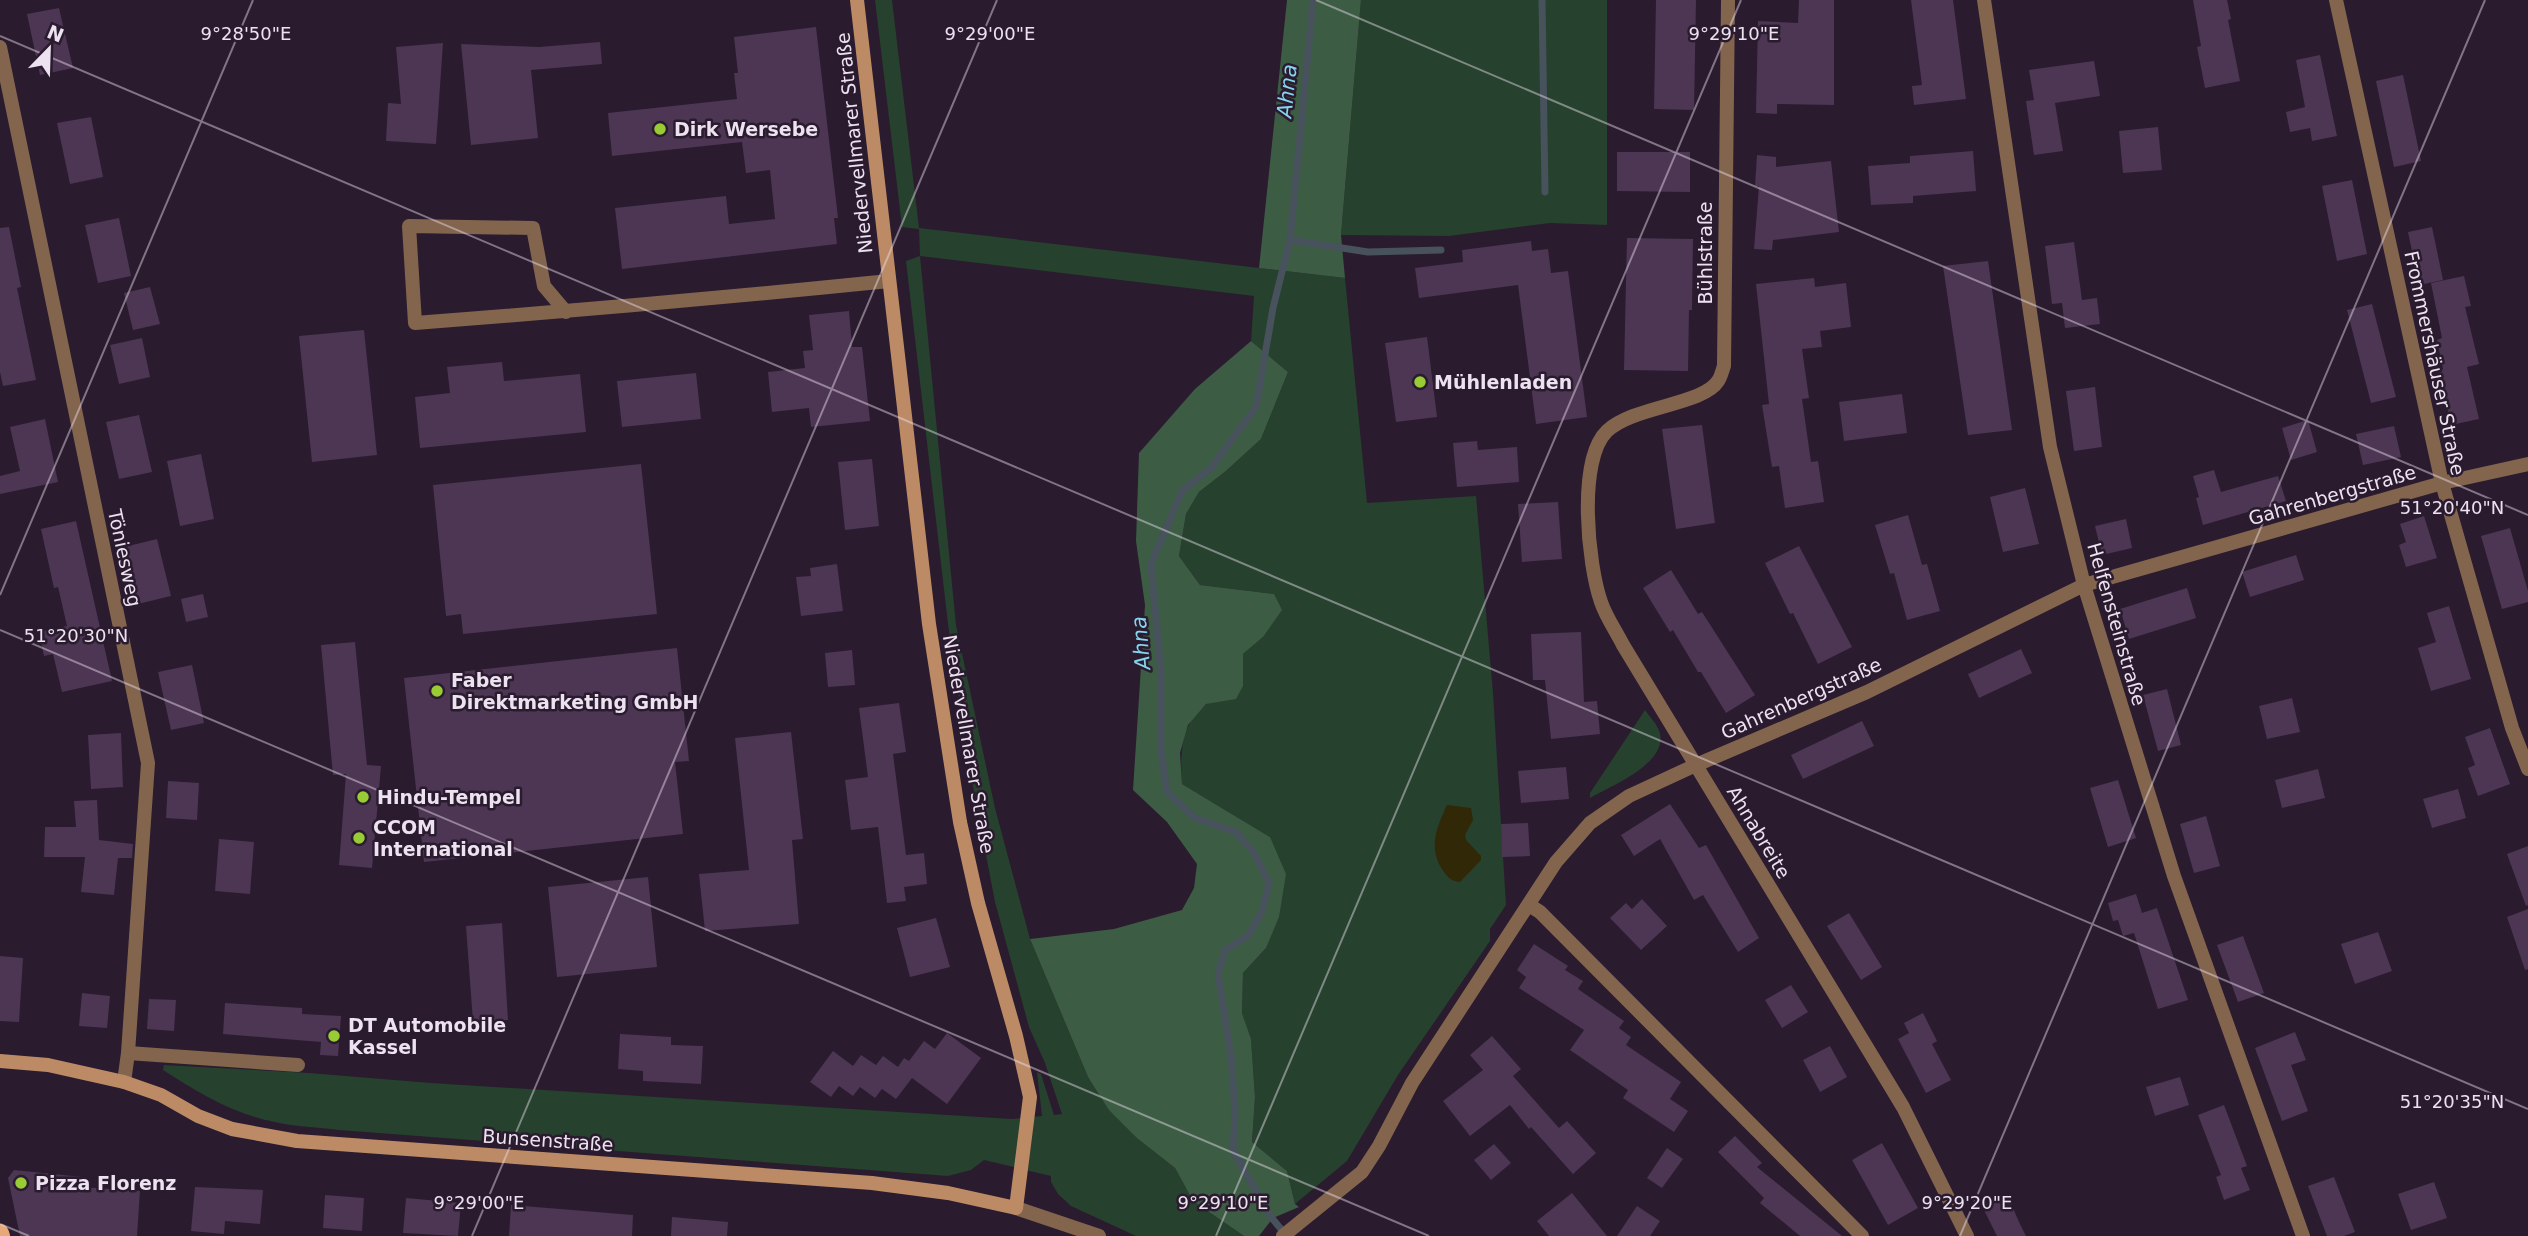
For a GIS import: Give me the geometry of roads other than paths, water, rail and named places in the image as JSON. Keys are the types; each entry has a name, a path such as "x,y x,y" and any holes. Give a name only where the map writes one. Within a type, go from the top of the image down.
{"main road":[{"name":"Niedervellmarer Straße","path":"857,0 929,624 960,822 978,903 1016,1036 1030,1097 1016,1208"},
{"name":"Bunsenstraße","path":"0,1061 48,1065 124,1082 161,1095 198,1116 232,1129 284,1139 872,1183 948,1193 1016,1208"}],"street":[{"name":"Bühlstraße","path":"1607,431 1638,413 1709,391 1718,382 1724,366 1728,0"},
{"name":"Helfensteinstraße","path":"1984,0 2050,447 2084,585 2174,876 2303,1236"},
{"name":"Frommershäuser Straße","path":"2336,0 2442,483 2512,728 2528,769"},
{"name":"Töniesweg","path":"0,47 148,763 124,1082"},
{"path":"566,312 544,286 533,228 409,226 415,323 566,312 889,281"},
{"name":"Ahnabreite","path":"1607,431 1593,456 1588,498 1589,552 1601,603 1903,1107 1967,1236"},
{"name":"Gahrenbergstraße","path":"1283,1236 1362,1171 1379,1146 1412,1083 1556,862 1590,823 1629,796 1867,692 2084,585 2442,483 2528,464"},
{"path":"1529,905 1540,912 1862,1236"},
{"path":"128,1053 298,1065"},
{"name":"Bunsenstraße","path":"1016,1208 1099,1236"}],"waterway":[{"name":"Ahna","path":"1285,1234 1271,1217 1233,1151 1235,1112 1231,1056 1218,974 1225,950 1248,936 1262,912 1269,883 1254,853 1236,832 1195,818 1167,792 1161,751 1161,673 1151,564 1182,491 1211,468 1256,407 1273,308 1290,240 1313,0"},
{"path":"1542,0 1545,192"},
{"path":"1290,240 1368,252 1441,250"}],"place":[{"name":"Dirk Wersebe","path":"660,129"},
{"name":"Mühlenladen","path":"1420,382"},
{"name":"Faber Direktmarketing GmbH","path":"437,691"},
{"name":"Hindu-Tempel","path":"363,797"},
{"name":"CCOM International","path":"359,838"},
{"name":"DT Automobile Kassel","path":"334,1036"},
{"name":"Pizza Florenz","path":"21,1183"}]}
